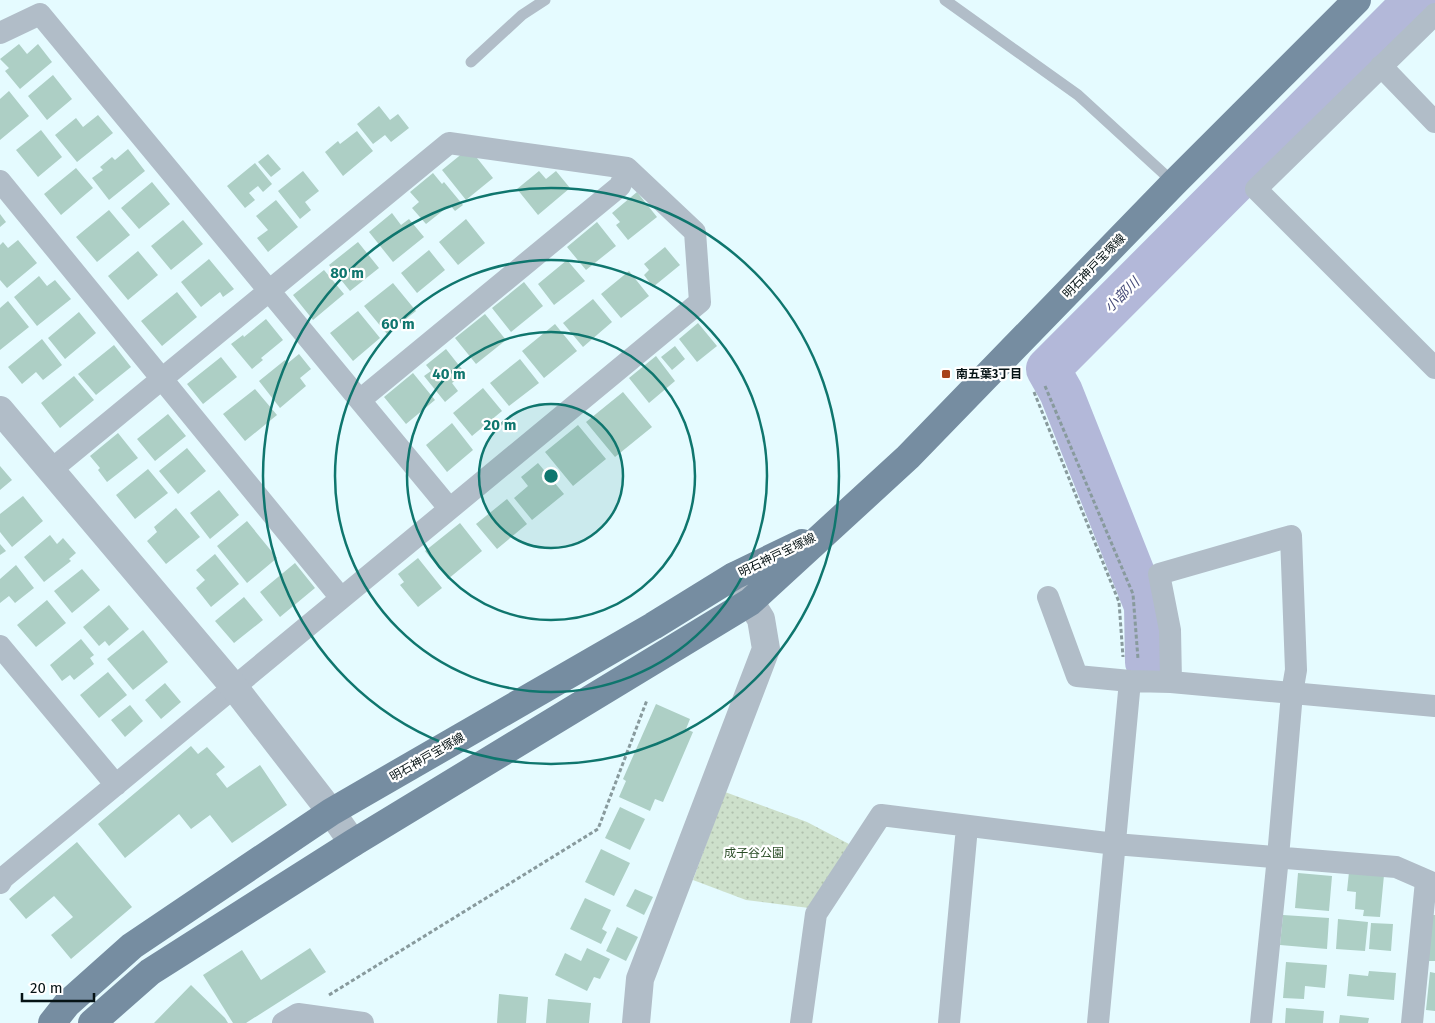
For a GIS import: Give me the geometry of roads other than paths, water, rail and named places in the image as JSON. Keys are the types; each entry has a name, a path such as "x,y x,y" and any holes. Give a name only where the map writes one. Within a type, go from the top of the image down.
{"main road":[{"name":"明石神戸宝塚線","path":"92,1023 150,972 353,843 750,602 908,457 1174,183 1357,0"},
{"name":"明石神戸宝塚線","path":"52,1023 67,1004 132,946 331,812 653,626 734,576 828,530"}],"street":[{"path":"0,33 40,14 449,508"},
{"path":"1435,14 1256,189 1435,368"},
{"path":"1381,66 1435,122"},
{"path":"1,879 700,302 695,232 627,168 450,143 51,470"},
{"path":"360,400 620,186 627,168"},
{"path":"0,181 341,598"},
{"path":"0,410 234,687 353,843"},
{"path":"1171,682 1170,630 1158,574 1291,536 1296,670 1292,694 1261,1023"},
{"path":"636,1023 640,979 766,649 761,619 734,576"},
{"path":"1048,597 1077,676 1130,681 1171,682 1435,706"},
{"path":"0,646 116,785"},
{"path":"1098,1023 1130,681"},
{"path":"801,1023 816,914 881,815 1115,844 1396,867 1431,882 1412,1023"},
{"path":"949,1023 967,827"},
{"path":"291,1018 363,1023"}],"lane":[{"path":"471,62 522,15 545,0"},
{"path":"945,0 1078,95 1174,183"}],"waterway":[{"name":"小部川","path":"1147,662 1146,606 1061,392 1048,369 1416,0"}],"place":[{"name":"南五葉3丁目","path":"946,374"}],"park label":[{"name":"成子谷公園","path":"754,853"}]}
